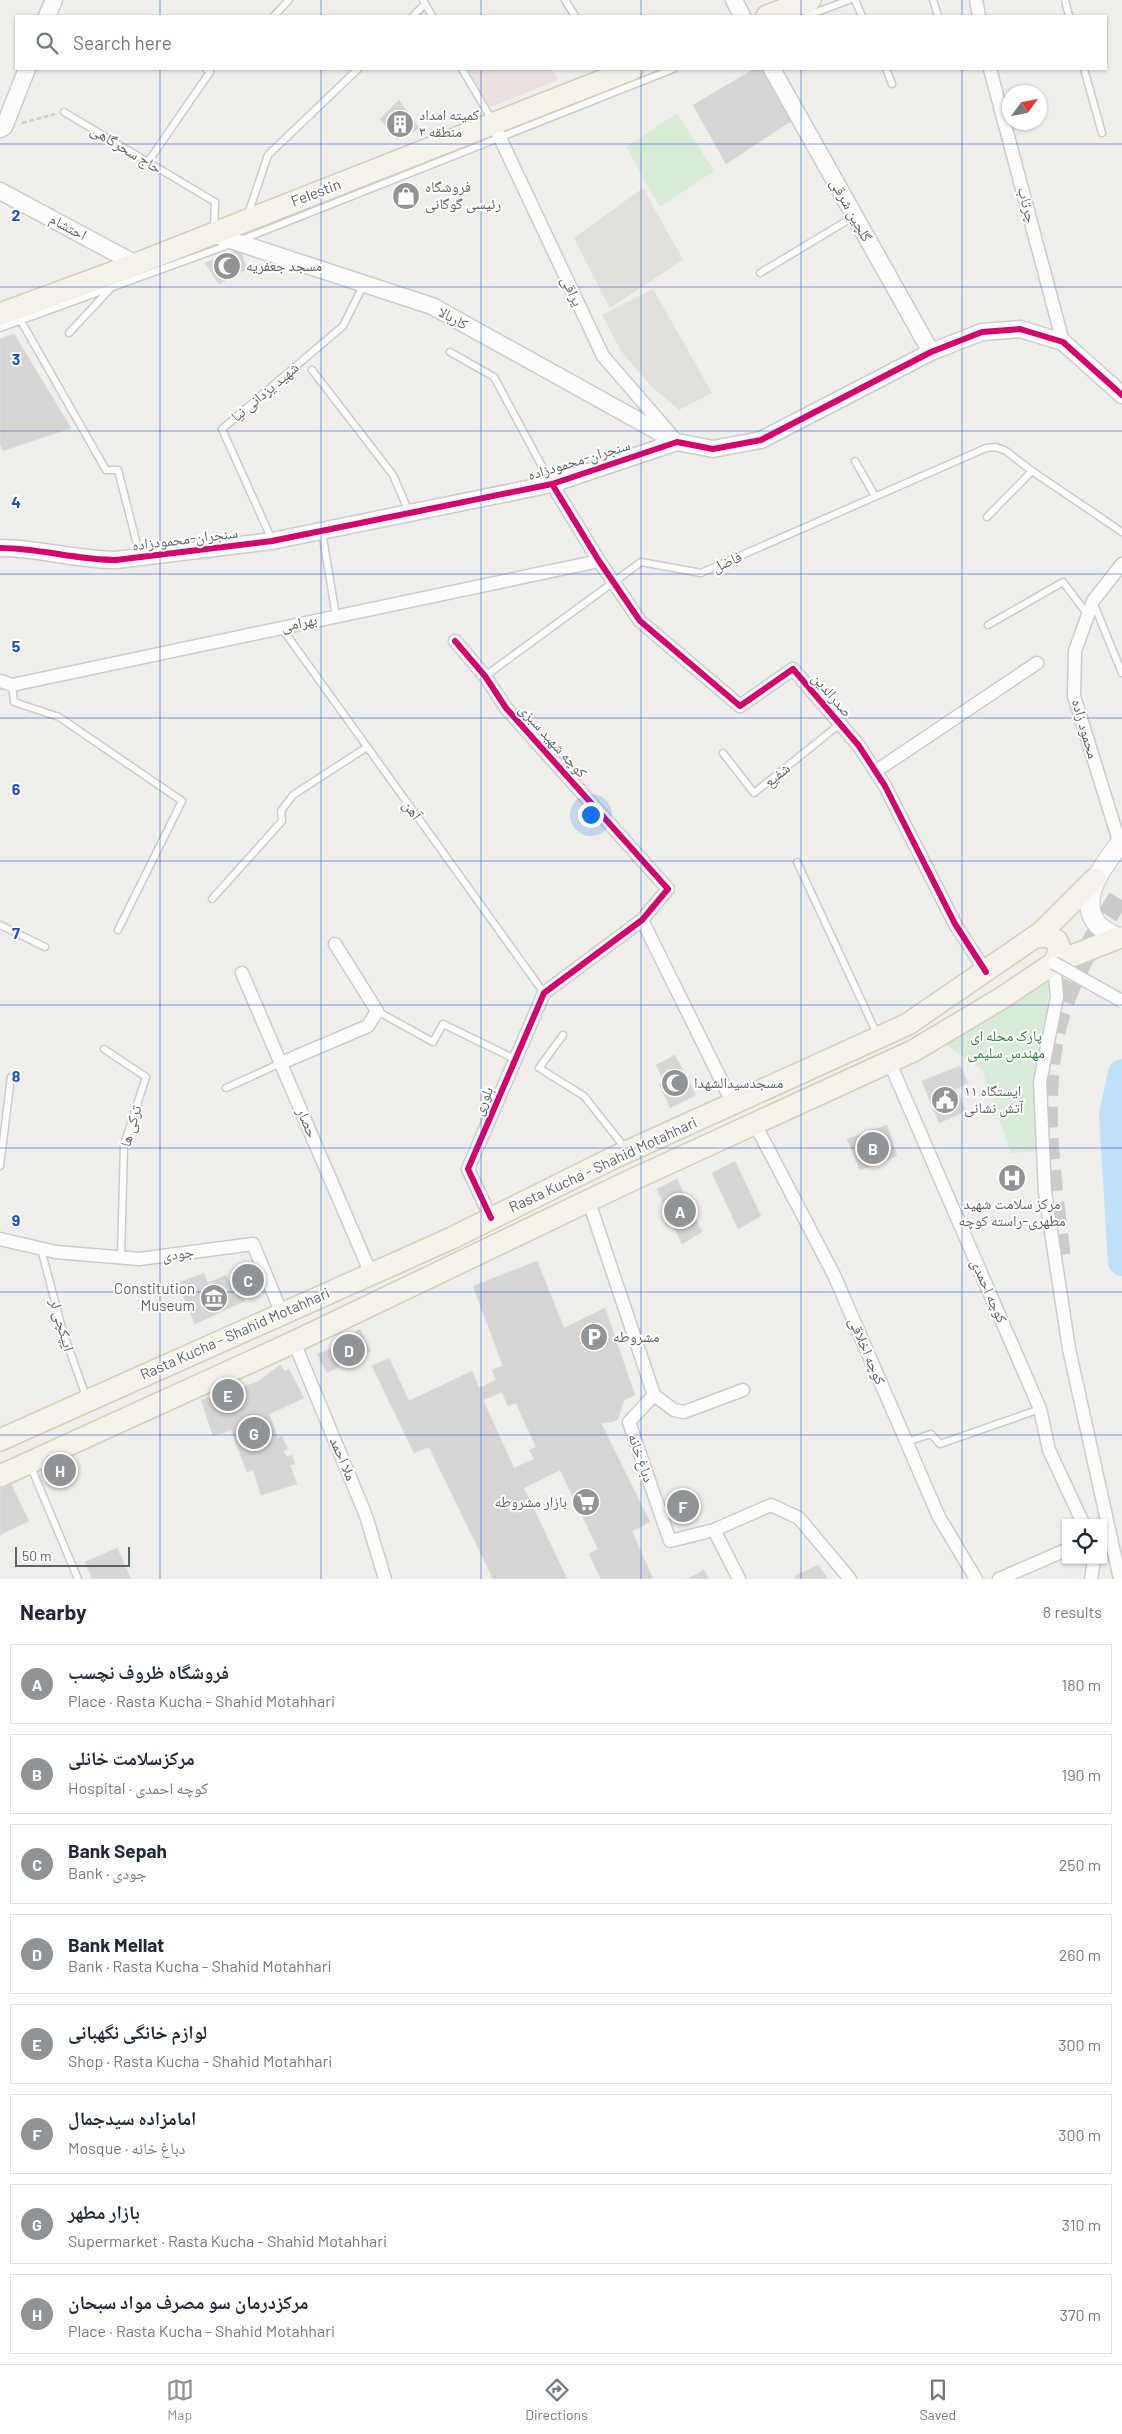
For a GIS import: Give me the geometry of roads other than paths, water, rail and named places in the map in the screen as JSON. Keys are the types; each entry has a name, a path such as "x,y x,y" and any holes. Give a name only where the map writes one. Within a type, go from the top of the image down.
{"main road":[{"path":"769,15 810,0"},
{"name":"Felestin","path":"9,310 111,280 136,264 246,220 497,131 609,73 626,70"},
{"path":"1120,938 1098,925 1090,908 1095,879 1121,842"},
{"name":"Rasta Kucha - Shahid Motahhari","path":"0,1440 371,1274 628,1151 901,1027 986,972 1035,937 1095,879"},
{"path":"1035,937 1048,936 1057,941 1060,949 1054,963"},
{"name":"Rasta Kucha - Shahid Motahhari","path":"0,1476 294,1342 913,1051 1002,998 1054,963 1120,938"},
{"path":"986,972 1002,998"},
{"path":"901,1027 913,1051"},
{"path":"282,1314 294,1342"}],"street":[{"path":"47,15 54,0"},
{"path":"734,0 742,15"},
{"path":"976,0 979,15"},
{"path":"3,122 26,70"},
{"name":"گلچین شرقی","path":"773,70 931,352"},
{"name":"چرتاب","path":"990,70 1063,342"},
{"name":"یراقی","path":"497,131 602,356 677,442"},
{"name":"احتشام","path":"0,191 136,264"},
{"name":"کاربالا","path":"213,233 432,306 677,442"},
{"name":"سنجران-محمودزاده","path":"0,548 21,548 91,560 140,557 272,541 552,484 677,442 713,449 761,440 931,352 982,332 1020,329 1063,342 1122,395"},
{"name":"صدرالدین","path":"552,484 599,561 640,621 740,706 793,669 859,746 876,771 955,924 986,972"},
{"name":"بهرامی","path":"6,683 599,561"},
{"name":"محمود زاده","path":"1121,842 1074,696 1075,651 1093,601 1122,564"},
{"name":"کوچه شهید سبزی","path":"455,641 484,676 506,708 668,889 642,920 544,993"},
{"path":"876,771 1037,663"},
{"path":"642,920 733,1104"},
{"path":"281,1063 368,1026 377,1011 334,944"},
{"path":"1054,963 1122,1002"},
{"path":"1054,963 1057,997 1040,1082 1045,1192 1069,1350 1120,1579"},
{"name":"حصار","path":"242,973 371,1274"},
{"name":"بلوری","path":"491,1218 468,1169 544,993"},
{"name":"کوچه احمدی","path":"889,1061 1040,1409 1049,1450 1081,1519"},
{"name":"کوچه اخلاقی","path":"755,1124 834,1275 939,1517 976,1579"},
{"path":"589,1202 654,1395 674,1410 684,1412 743,1390"},
{"name":"جودی","path":"0,1239 41,1249 140,1259 253,1244 282,1314"},
{"name":"ملا احمد","path":"294,1342 366,1516 385,1579"},
{"name":"دباغ خانه","path":"654,1395 629,1422 670,1541 714,1530"},
{"path":"739,1579 714,1530 770,1505 799,1518 850,1579"},
{"path":"999,1579 1062,1552"},
{"path":"1092,1579 1094,1564"}],"lane":[{"path":"275,15 289,0"},
{"path":"565,0 574,15"},
{"path":"809,15 849,0"},
{"path":"855,0 862,15"},
{"path":"933,0 938,15"},
{"path":"1065,0 1069,15"},
{"path":"414,15 424,2 431,15"},
{"path":"148,162 210,72 207,70"},
{"path":"246,220 268,155 357,70"},
{"path":"463,70 497,131"},
{"path":"69,333 111,280 237,242 497,131 670,70"},
{"path":"886,70 892,84"},
{"path":"1084,70 1102,134"},
{"name":"حاج سحرگاهی","path":"64,112 215,202 213,233"},
{"path":"760,274 854,216"},
{"name":"شهید یزدانی نیا","path":"272,541 222,429 344,326 364,284"},
{"path":"0,328 9,310"},
{"path":"9,310 106,470 118,470 140,557"},
{"path":"450,352 494,377 552,484"},
{"path":"312,370 393,475 409,512"},
{"name":"فاضل","path":"484,676 641,562 701,573 986,448 996,447 1006,451 1032,471"},
{"path":"856,462 875,496"},
{"path":"987,517 1032,471 1122,532"},
{"path":"321,531 336,616"},
{"path":"988,625 1063,582 1088,615"},
{"path":"1093,601 1122,673"},
{"name":"آهن","path":"281,627 544,993"},
{"path":"6,683 14,702 59,717 182,800 118,930"},
{"name":"شفیع","path":"722,753 754,794 840,724"},
{"path":"212,899 282,821 281,811 293,795 367,747"},
{"path":"797,862 878,1037"},
{"path":"0,925 45,947"},
{"path":"377,1011 433,1042 443,1024 515,1059"},
{"path":"563,1035 539,1068 584,1096 628,1151"},
{"name":"ترکی ها","path":"104,1049 146,1077 124,1146 121,1257"},
{"path":"226,1088 281,1063"},
{"path":"0,1166 11,1077"},
{"name":"ایپکچی لر","path":"41,1249 63,1332 87,1400"},
{"path":"906,1442 931,1434 940,1444 1040,1409"},
{"path":"29,1463 78,1579"}],"waterway":[{"path":"1122,1073 1113,1114 1122,1262"}],"tunnel":[{"path":"1060,1255 1048,1132 1047,1101 1053,1040 1066,995 1088,950 1122,892"}],"place":[{"name":"کمیته امداد منطقه ۳","path":"400,124"},
{"name":"فروشگاه رئیسی گوگانی","path":"406,196"},
{"name":"مسجد جعفریه","path":"227,266"},
{"name":"مسجدسیدالشهدا","path":"675,1083"},
{"name":"ایستگاه ۱۱ آتش نشانی","path":"945,1100"},
{"name":"مرکزسلامت خانلی","path":"873,1148"},
{"name":"مرکز سلامت شهید مطهری-راسته کوچه","path":"1012,1178"},
{"name":"فروشگاه ظروف نچسب","path":"680,1211"},
{"name":"Bank Sepah","path":"248,1280"},
{"name":"Constitution Museum","path":"214,1298"},
{"name":"مشروطه","path":"594,1337"},
{"name":"Bank Mellat","path":"349,1350"},
{"name":"لوازم خانگی نگهبانی","path":"228,1395"},
{"name":"بازار مطهر","path":"254,1433"},
{"name":"مرکزدرمان سو مصرف مواد سبحان","path":"60,1470"},
{"name":"بازار مشروطه","path":"586,1502"},
{"name":"امامزاده سیدجمال","path":"683,1506"}],"park label":[{"name":"پارک محله ای مهندس سلیمی","path":"1006,1044"}]}
